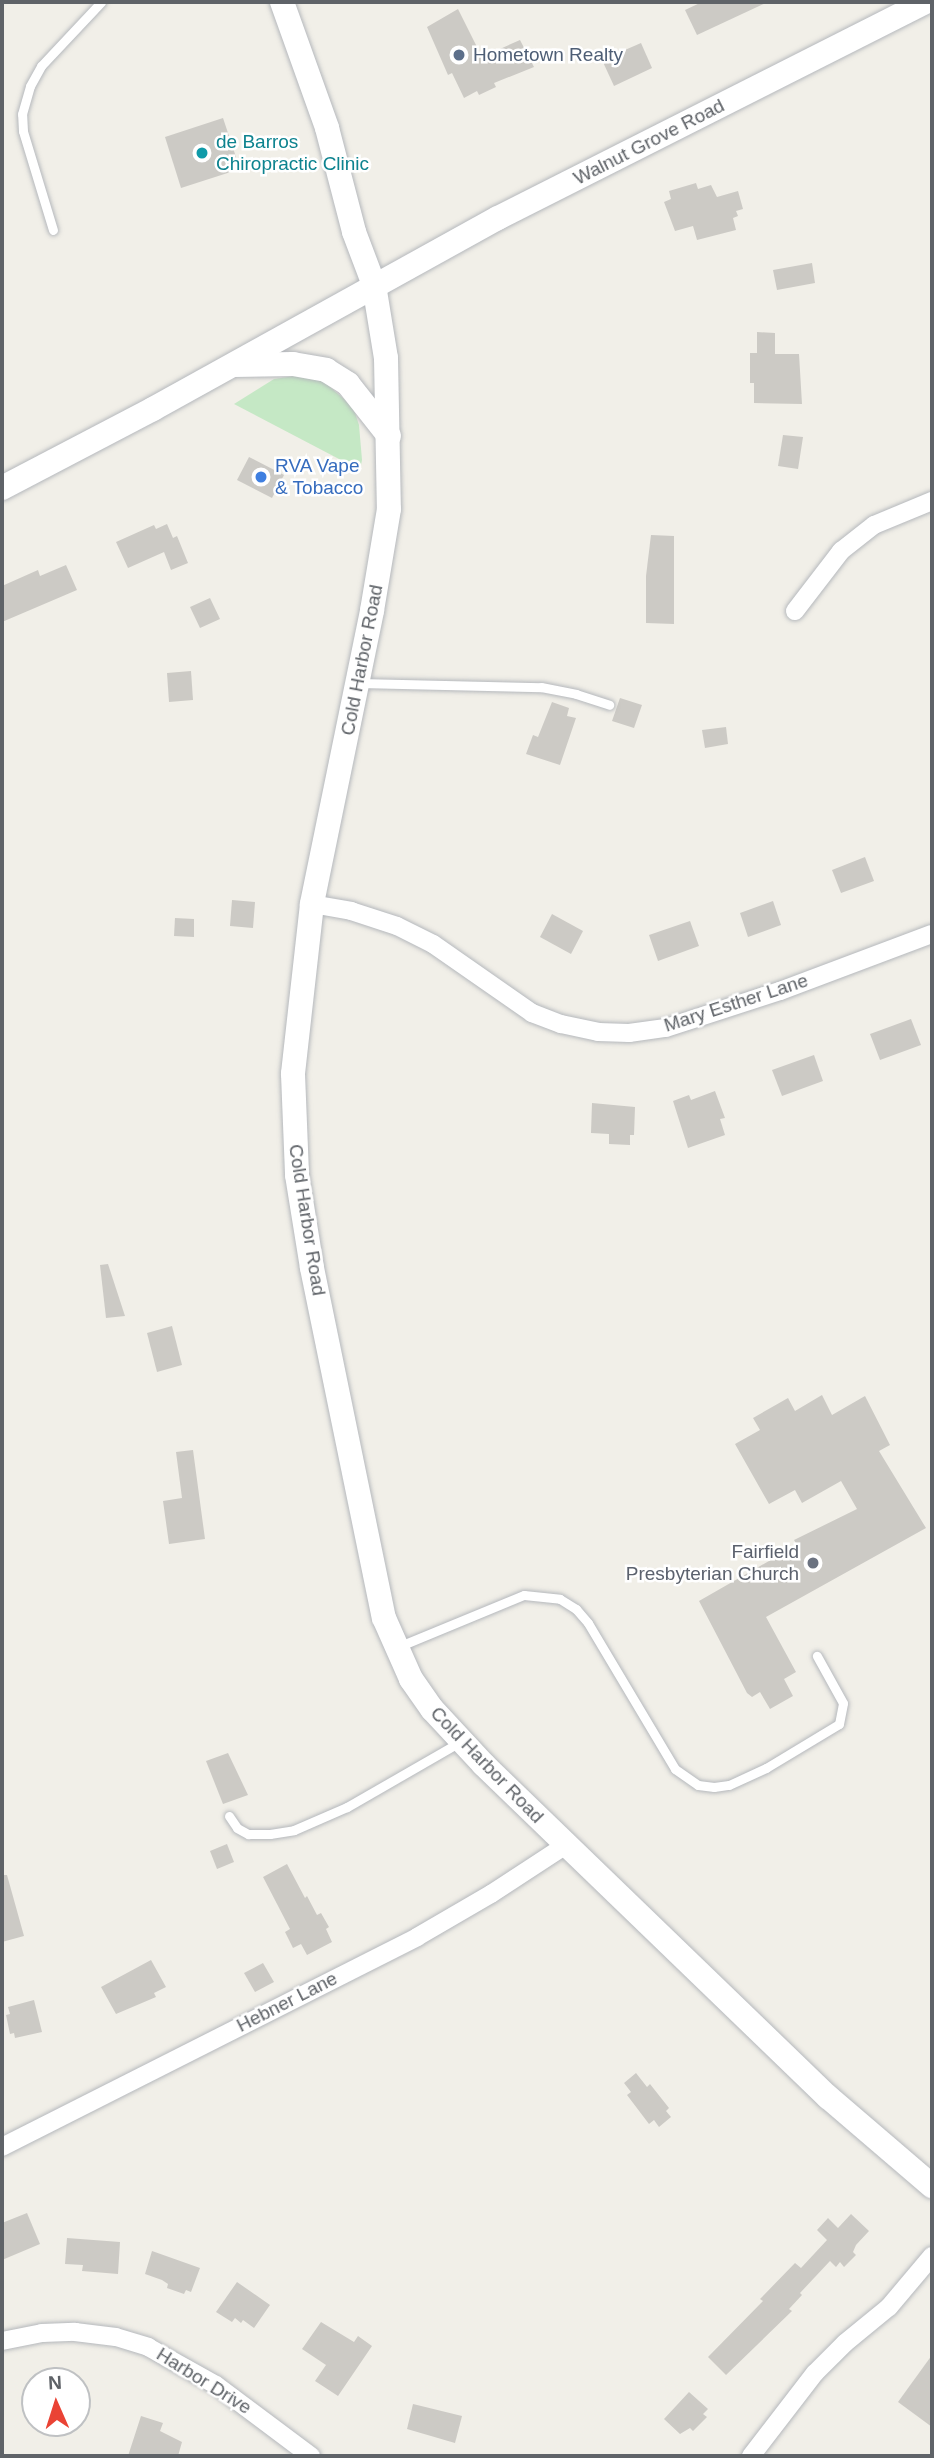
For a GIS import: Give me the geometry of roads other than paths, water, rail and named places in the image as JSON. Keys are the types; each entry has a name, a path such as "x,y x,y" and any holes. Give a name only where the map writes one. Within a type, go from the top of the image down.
{"main road":[{"name":"Cold Harbor Road","path":"282,2 327,128 354,232 374,285 386,358 389,509 312,904 293,1074 297,1175 312,1268 379,1597 395,1648 432,1709 462,1742 828,2097 932,2186"},
{"name":"Walnut Grove Road","path":"374,285 498,218 926,2"},
{"path":"2,488 374,285"},
{"path":"231,365 293,364 326,370 348,384 389,436"}],"street":[{"path":"795,611 841,551 874,525 932,501"},
{"name":"Mary Esther Lane","path":"312,904 351,911 397,926 433,944 532,1013 561,1024 598,1032 629,1033 666,1028 780,991 932,934"},
{"name":"Hebner Lane","path":"2,2147 417,1937 491,1894 566,1845"},
{"path":"751,2456 815,2373 845,2343 889,2307 932,2256"},
{"name":"Harbor Drive","path":"2,2341 42,2333 75,2332 116,2337 148,2347 216,2385 311,2456"}],"lane":[{"path":"53,230 23,131 22,114 30,86 41,66 101,2"},
{"path":"357,682 541,687 576,694 609,705"},
{"path":"395,1648 524,1595 560,1600 576,1609 588,1623 675,1769 698,1785 714,1787 729,1785 766,1768 839,1724 843,1703 817,1656"},
{"path":"229,1816 237,1828 248,1834 270,1835 294,1830 347,1807 462,1742"}],"place":[{"name":"Hometown Realty","path":"459,55"},
{"name":"de Barros Chiropractic Clinic","path":"202,153"},
{"name":"RVA Vape & Tobacco","path":"261,477"},
{"name":"Fairfield Presbyterian Church","path":"813,1563"}]}
